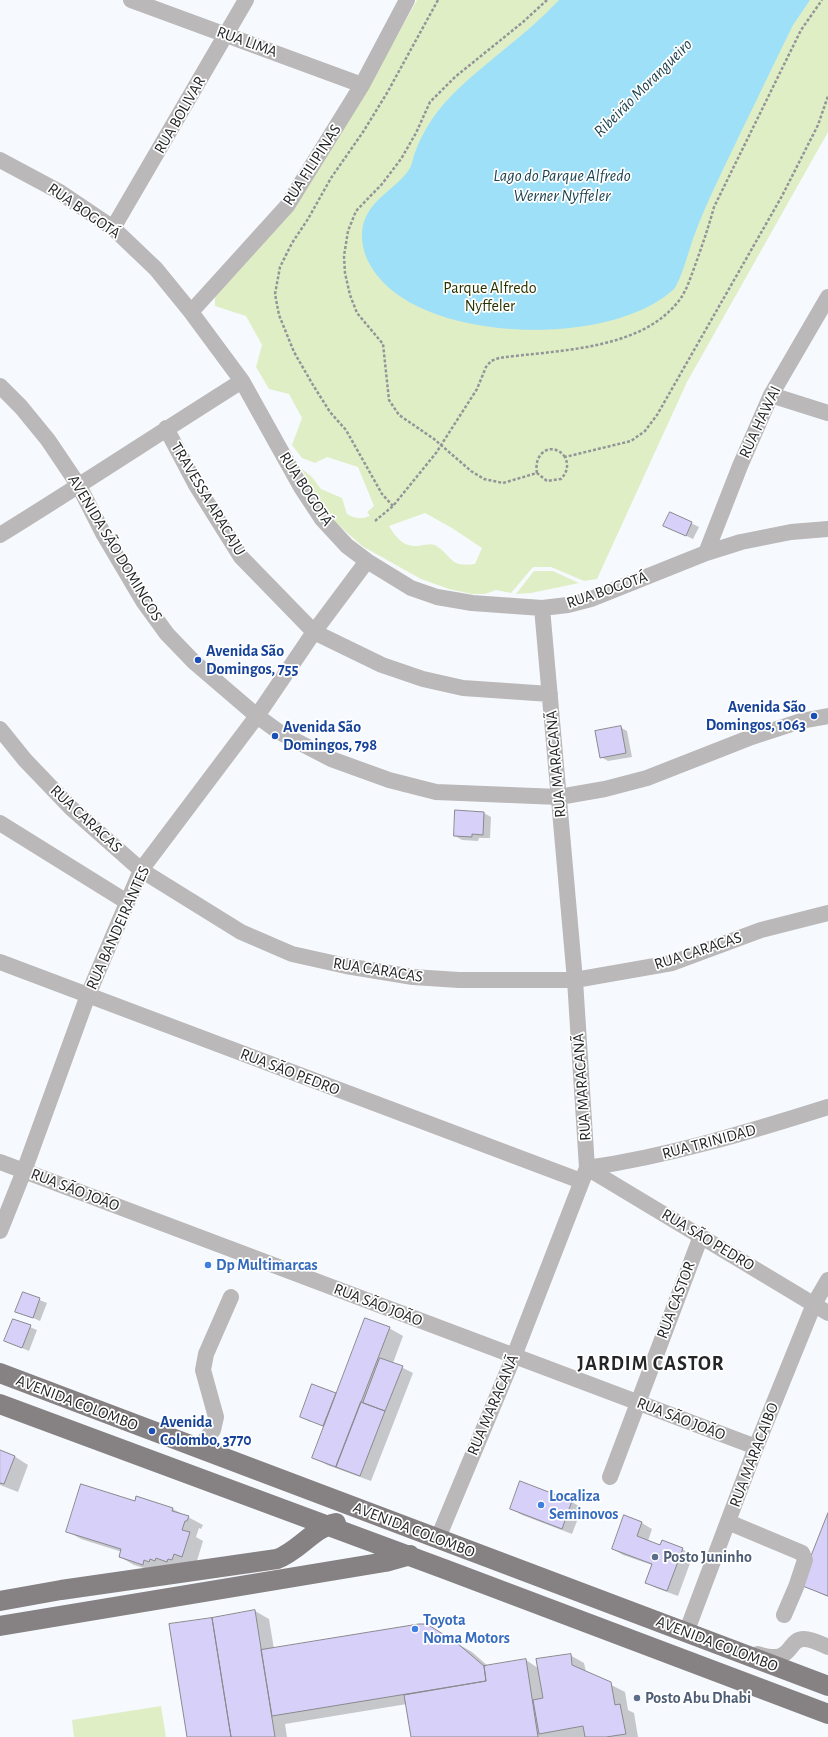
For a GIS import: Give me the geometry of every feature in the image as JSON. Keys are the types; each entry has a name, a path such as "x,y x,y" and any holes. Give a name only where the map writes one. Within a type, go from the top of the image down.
{"main road":[{"name":"AVENIDA COLOMBO","path":"0,1373 828,1686"},
{"name":"AVENIDA COLOMBO","path":"0,1404 324,1526 827,1711"},
{"path":"149,1460 179,1457 198,1449"},
{"path":"0,1601 277,1559 287,1555 324,1526 338,1522 380,1524 438,1538"},
{"path":"0,1626 370,1564 409,1556 438,1538"},
{"path":"42,1594 46,1619"}],"street":[{"name":"RUA LIMA","path":"131,0 362,85"},
{"name":"RUA BOLIVAR","path":"113,228 227,35 246,0"},
{"name":"RUA FILIPINAS","path":"191,312 287,206 362,85 407,0"},
{"name":"RUA BOGOTÁ","path":"0,160 58,191 113,228 156,269 191,312 242,381 301,487 322,519 347,546 367,561 410,588 437,597 472,603 542,608 568,605 592,599 706,553 748,541 791,532 828,529"},
{"name":"RUA HAWAI","path":"706,553 740,466 771,395 828,297"},
{"path":"0,535 242,381"},
{"name":"AVENIDA SÃO DOMINGOS","path":"0,386 21,407 48,440 79,486 104,535 143,601 167,634 194,662 257,716 279,732 331,759 389,780 436,792 559,797 605,789 647,778 749,738 801,721 828,716"},
{"path":"771,395 828,414"},
{"name":"TRAVESSA ARACAJU","path":"166,428 196,485 240,557 314,632 382,665 423,679 463,688 550,694"},
{"name":"RUA BANDEIRANTES","path":"0,1231 24,1171 88,995 126,902 141,870 257,716 314,632 367,561"},
{"name":"RUA MARACANÃ","path":"438,1538 514,1356 584,1175 575,980 542,608"},
{"name":"RUA CARACAS","path":"0,729 25,760 71,808 141,870 241,932 292,954 346,966 412,977 459,980 575,980 672,962 761,930 828,912"},
{"path":"0,823 126,902"},
{"name":"RUA SÃO PEDRO","path":"0,962 622,1188 828,1313"},
{"name":"RUA TRINIDAD","path":"584,1175 761,1128 828,1106"},
{"name":"RUA SÃO JOÃO","path":"0,1162 756,1447"},
{"path":"622,1188 624,1174 632,1162"},
{"name":"RUA CASTOR","path":"610,1477 637,1402 701,1236"},
{"name":"RUA MARACAIBO","path":"686,1633 756,1447 814,1304 828,1280"},
{"path":"198,1449 213,1430 216,1417 203,1370 206,1354 231,1297"},
{"path":"728,1522 802,1553 804,1556 805,1560 796,1587 784,1615"},
{"path":"711,1642 728,1643 774,1658 785,1655 796,1643 804,1639 828,1647"}],"path":[{"path":"393,506 382,494 346,430 330,412 294,352 280,315 275,294 280,267 292,243 308,219 331,178 379,106 438,0"},
{"path":"537,473 503,483 484,479 471,471 442,445 399,415 389,400 383,344 357,313 350,295 345,273 344,256 348,230 356,211 382,184 401,159 416,133 430,102 454,77 547,0"},
{"path":"375,521 393,506 442,445 477,389 486,368 491,361 498,358 597,346 615,342 663,318 678,303 685,290 706,236 714,207 801,30 822,0"},
{"path":"566,457 631,441 645,431 657,414 782,196 818,125 828,96"},
{"path":"556,450 562,452 566,457 568,467 561,479 547,481 537,473 536,461 540,454 556,450"}],"green space":[{"name":"Parque Alfredo Nyffeler","path":"417,0 828,0 828,132 687,382 597,579 584,581 551,567 533,567 511,593 496,590 485,594 472,594 449,589 421,579 362,546 333,520 322,505 301,468 312,477 321,489 342,498 347,514 355,518 364,518 370,516 367,512 374,506 358,467 327,457 315,463 302,458 292,445 302,418 289,394 269,389 256,367 262,345 246,316 215,306 215,296 371,82","holes":["425,513 452,528 482,548 475,564 466,565 455,562 435,545 407,545 397,537 389,526"]},
{"path":"534,571 553,571 579,583 531,593 516,594"},
{"path":"161,1706 166,1737 74,1737 72,1720"}],"water":[{"name":"Lago do Parque Alfredo Werner Nyffeler","path":"559,0 810,0 793,25 710,197 694,236 679,281 673,290 645,308 609,321 569,328 526,330 483,326 443,316 408,301 382,281 367,259 363,247 362,233 368,212 410,168 415,152 429,124 436,113 453,94 481,68 531,27"}],"building":[{"path":"670,512 692,522 686,536 663,526"},
{"path":"621,726 626,753 600,758 595,731"},
{"path":"455,810 484,812 483,835 472,834 472,837 454,836"},
{"path":"23,1292 40,1298 33,1318 15,1312"},
{"path":"365,1318 390,1327 336,1467 312,1458"},
{"path":"13,1319 31,1325 22,1348 4,1341"},
{"path":"380,1358 403,1366 385,1411 363,1403"},
{"path":"312,1384 336,1393 323,1426 300,1417"},
{"path":"361,1402 385,1411 360,1476 336,1467"},
{"path":"0,1450 15,1456 4,1484 0,1483"},
{"name":"Localiza Seminovos","path":"520,1481 572,1501 562,1529 510,1509"},
{"path":"81,1484 135,1501 136,1496 173,1508 172,1511 189,1516 187,1521 185,1521 182,1530 190,1532 182,1557 174,1554 172,1560 168,1559 167,1562 156,1558 155,1561 150,1559 149,1562 144,1560 143,1565 119,1557 121,1549 66,1532"},
{"path":"828,1513 828,1596 800,1585"},
{"name":"Posto Juninho","path":"624,1515 642,1522 637,1536 660,1545 662,1540 683,1548 667,1591 645,1583 652,1564 612,1549"},
{"path":"255,1610 275,1737 231,1737 212,1618"},
{"path":"212,1618 231,1737 187,1737 169,1624"},
{"path":"419,1624 427,1624 457,1643 484,1666 486,1681 272,1716 261,1650"},
{"path":"571,1654 572,1665 611,1682 615,1705 620,1704 626,1734 606,1737 585,1737 583,1726 539,1734 533,1700 543,1698 536,1659"},
{"path":"526,1659 538,1737 411,1737 404,1695 486,1681 484,1666"}],"place":[{"name":"Avenida São Domingos, 755","path":"198,660"},
{"name":"Avenida São Domingos, 1063","path":"814,716"},
{"name":"Avenida São Domingos, 798","path":"275,736"},
{"name":"Dp Multimarcas","path":"208,1265"},
{"name":"Avenida Colombo, 3770","path":"152,1431"},
{"name":"Localiza Seminovos","path":"541,1505"},
{"name":"Posto Juninho","path":"655,1557"},
{"name":"Toyota Noma Motors","path":"415,1629"},
{"name":"Posto Abu Dhabi","path":"637,1698"}],"district":[{"name":"JARDIM CASTOR","path":"651,1364"}],"water label":[{"name":"Ribeirão Morangueiro","path":"643,88"}]}
